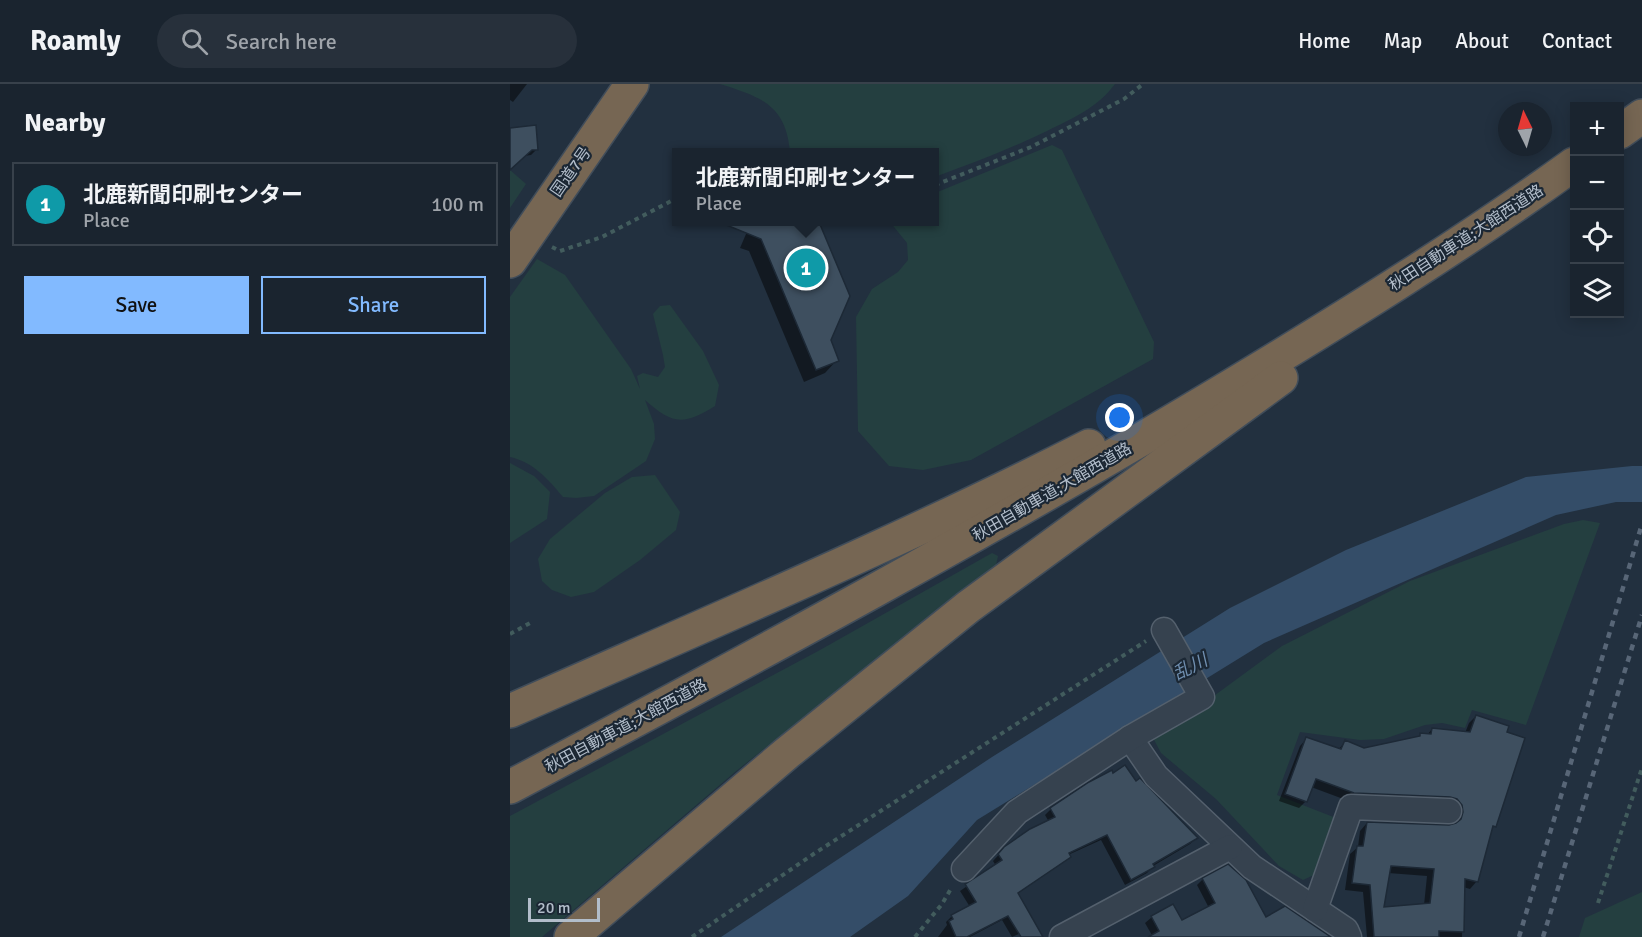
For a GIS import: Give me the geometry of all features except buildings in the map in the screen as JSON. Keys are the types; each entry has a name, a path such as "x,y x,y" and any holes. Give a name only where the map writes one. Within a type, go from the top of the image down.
{"highway":[{"name":"国道7号","path":"516,242 632,84"},
{"path":"1624,129 1642,117"},
{"name":"秋田自動車道;大館西道路","path":"510,787 934,559 1117,454 1324,330 1496,220 1570,168"},
{"path":"510,711 861,556 1019,482 1153,414 1399,268 1496,220"},
{"path":"571,937 787,753 969,607 1496,220"}],"street":[{"path":"964,869 1017,812 1130,738 1202,697 1164,630"},
{"path":"1130,738 1156,776 1252,867 1346,930 1349,937"},
{"path":"1315,909 1352,807 1449,811"},
{"path":"1062,937 1230,847"}],"path":[{"path":"939,183 1031,147 1124,99 1143,84"},
{"path":"516,242 560,251 602,237 672,201"},
{"path":"510,634 530,623"},
{"path":"692,937 825,847 1095,672 1164,630"},
{"path":"1598,903 1642,768"},
{"path":"915,937 942,904 964,869"}],"green space":[{"path":"720,84 1115,84 1100,100 1066,122 1005,150 939,175 939,148 790,148 788,136 777,113 769,105 748,94"},
{"path":"1052,145 1062,150 1154,342 1153,359 971,460 923,470 889,466 858,431 856,317 872,289 898,272 908,260 907,243 893,226 939,226 939,191"},
{"path":"510,170 526,184 510,208"},
{"path":"537,259 565,275 631,369 640,389 637,376 643,373 658,377 665,367 653,314 660,306 670,305 703,351 719,385 715,406 686,419 671,418 645,400 654,424 655,439 646,461 594,496 563,497 533,467 510,457 510,297"},
{"path":"510,463 534,476 550,492 547,519 510,543"},
{"path":"655,475 680,512 676,530 640,560 594,592 571,597 552,590 542,581 538,559 550,539 605,493 632,477"},
{"path":"1583,520 1600,523 1526,725 1472,710 1465,728 1442,723 1425,725 1384,739 1360,740 1300,732 1277,795 1336,818 1314,875 1303,880 1279,866 1216,799 1161,753 1151,734 1207,701 1282,646 1410,581 1564,524"},
{"path":"992,553 998,556 996,565 735,772 542,937 510,937 510,816 820,650"},
{"path":"1642,892 1642,937 1579,937 1585,918"}],"water":[{"name":"乱川","path":"1642,466 1642,502 1616,502 1556,515 1264,643 977,820 908,896 850,937 721,937 992,757 1230,608 1346,550 1526,477"}],"railway":[{"path":"1519,937 1642,524"},
{"path":"1543,937 1642,615"}],"place":[{"name":"北鹿新聞印刷センター","path":"806,268"}]}
